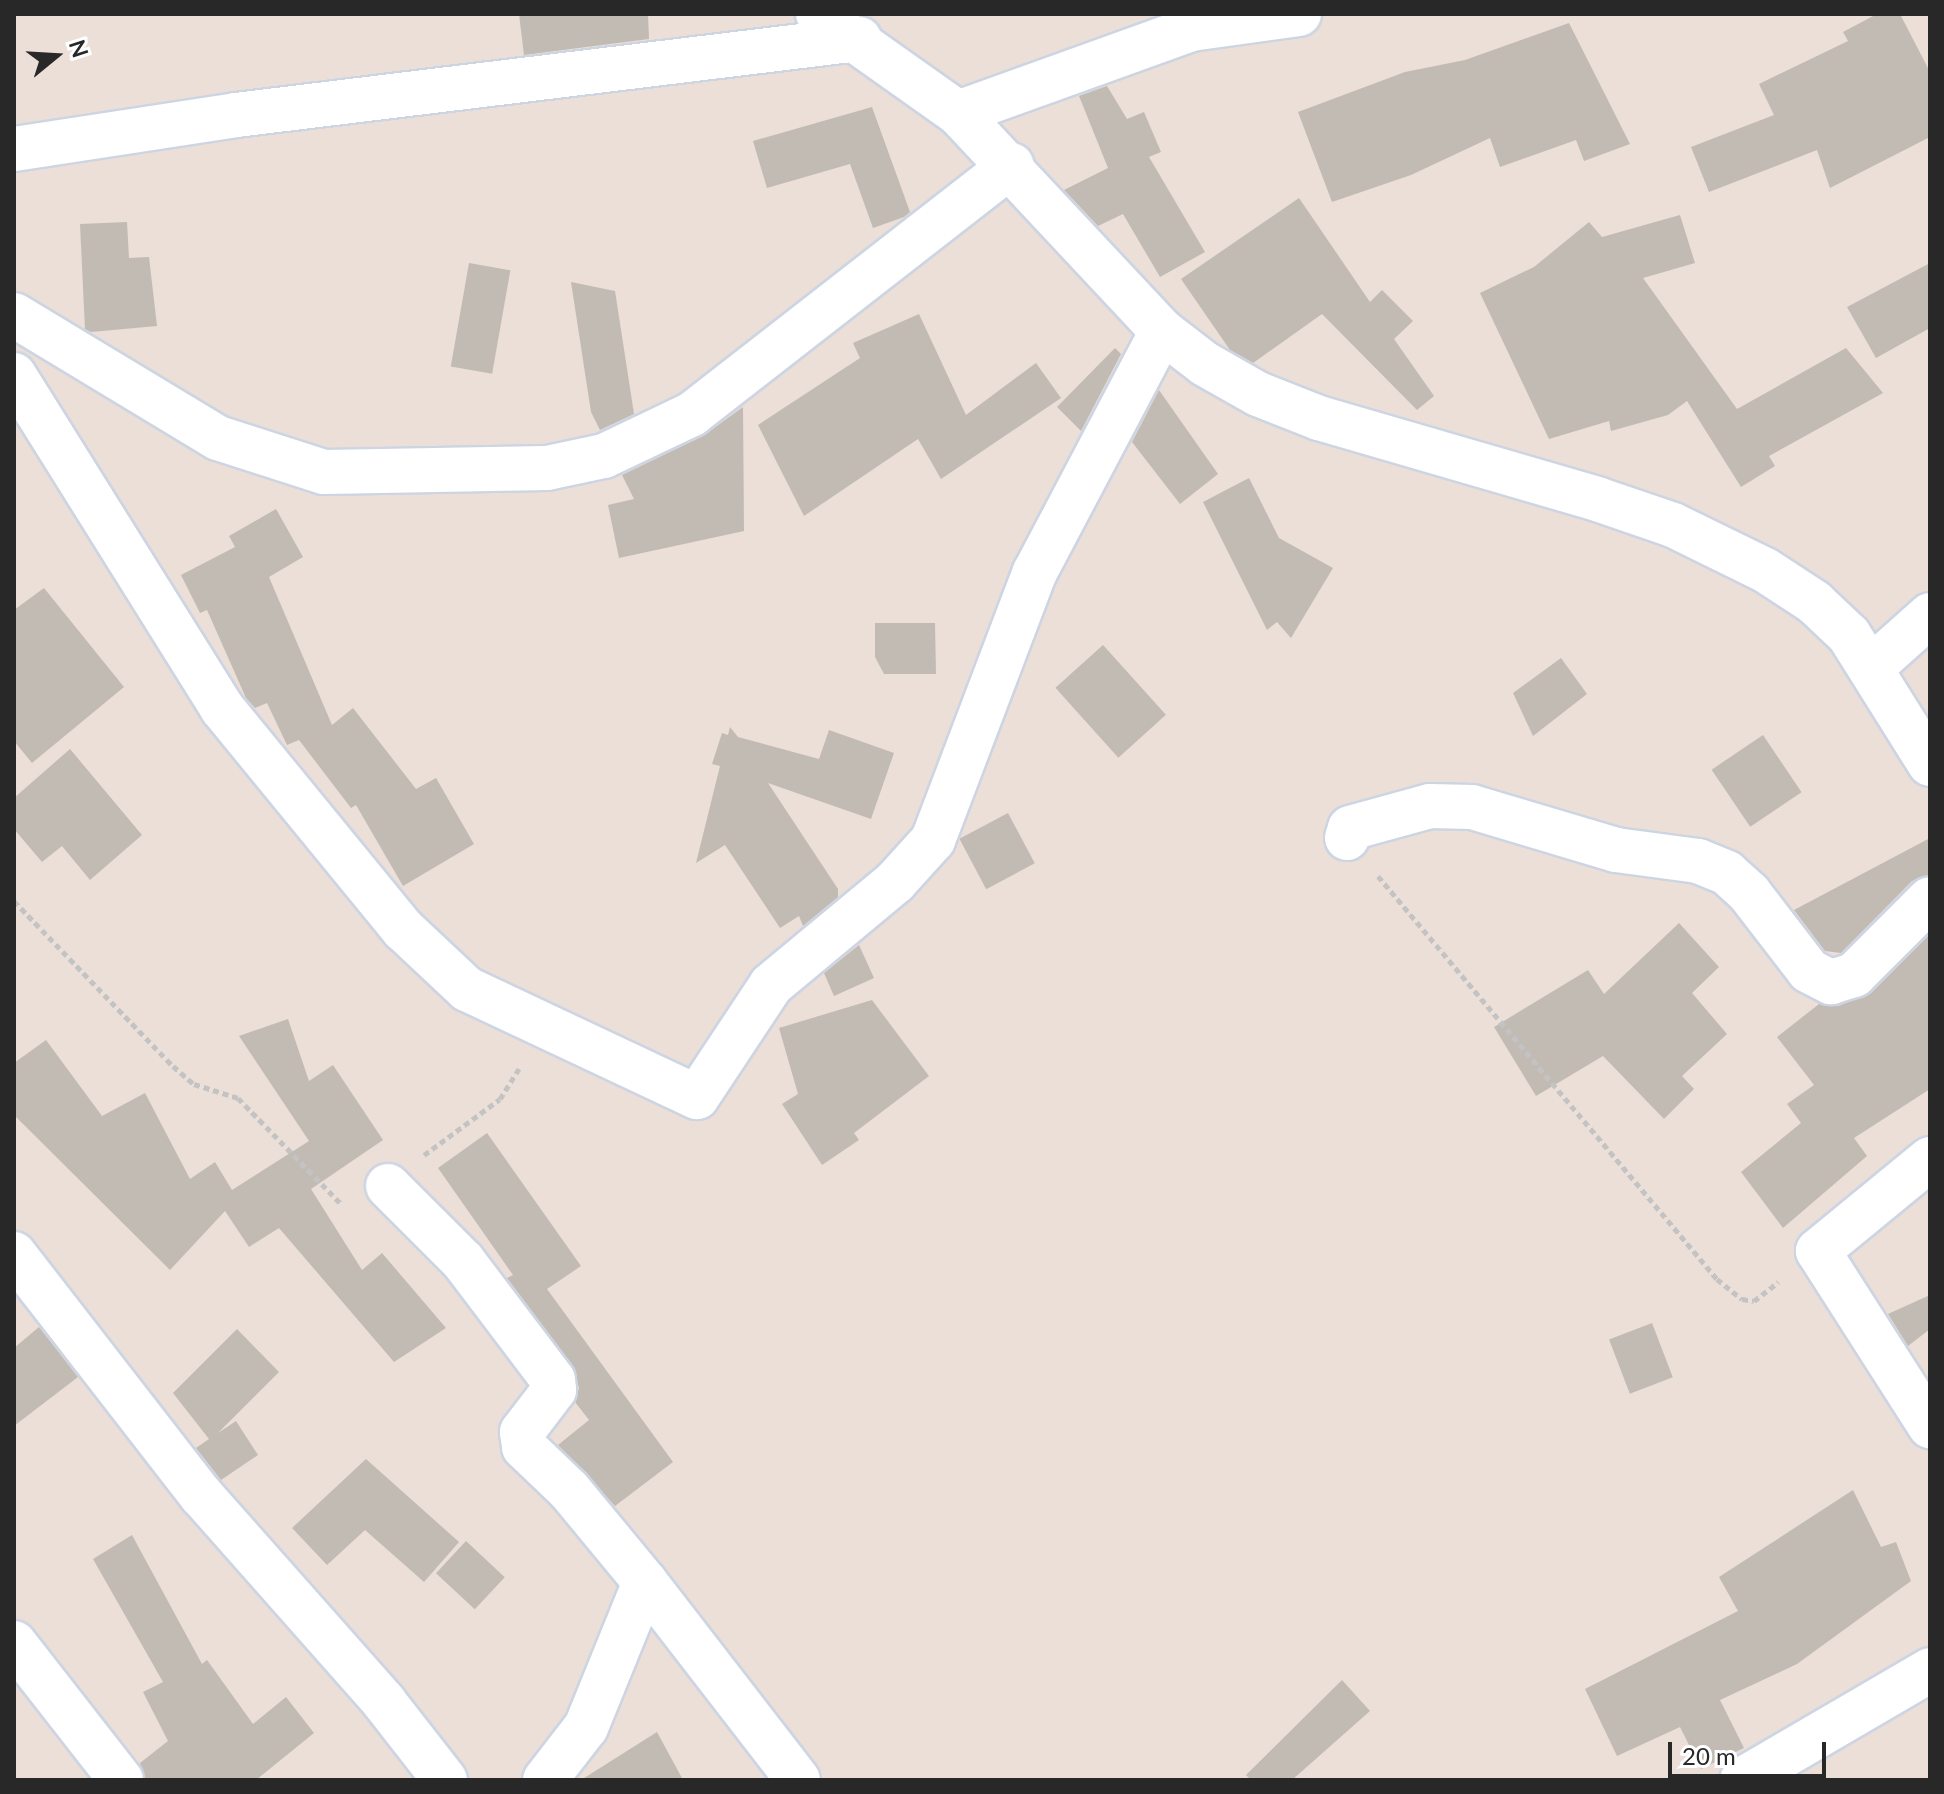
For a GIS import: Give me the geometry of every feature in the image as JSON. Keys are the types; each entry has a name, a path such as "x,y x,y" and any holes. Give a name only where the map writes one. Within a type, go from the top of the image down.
{"street":[{"path":"818,14 859,39 958,113 1012,165 1162,331 1258,394 1319,418 1673,525 1765,570 1814,602 1873,666 1930,764"},
{"path":"958,113 1191,29 1299,14"},
{"path":"14,149 236,115 859,39"},
{"path":"14,315 218,438 324,472 547,468 604,456 692,414 1012,165"},
{"path":"14,375 186,655 250,744 439,967 467,989 544,1028 697,1097 771,985 916,861 933,840 1040,561 1162,331"},
{"path":"1873,666 1930,615"},
{"path":"1347,838 1350,828 1430,806 1472,807 1616,850 1698,861 1727,873 1749,893 1809,971 1831,982 1854,975 1930,899"},
{"path":"1930,1159 1818,1251 1930,1426"},
{"path":"388,1186 463,1261 553,1380 554,1390 522,1432 524,1447 569,1490 645,1582 798,1780"},
{"path":"14,1254 202,1496 384,1702 445,1780"},
{"path":"545,1780 586,1727 645,1582"},
{"path":"14,1643 121,1780"},
{"path":"1742,1780 1930,1670"}],"path":[{"path":"1347,838 1717,1279 1742,1299 1754,1301 1818,1251"},
{"path":"14,901 173,1066 194,1084 238,1098 351,1215 500,1099 544,1028"}],"building":[{"path":"519,14 648,14 649,39 524,55"},
{"path":"1877,14 1900,14 1930,72 1930,137 1830,188 1817,150 1709,192 1691,147 1774,115 1759,84 1848,41 1843,32"},
{"path":"1569,23 1630,144 1584,161 1576,140 1500,167 1490,138 1411,175 1332,202 1298,112 1405,72 1465,60"},
{"path":"1107,86 1127,119 1144,112 1161,152 1149,157 1205,252 1160,277 1123,214 1098,226 1064,190 1108,168 1079,96"},
{"path":"872,107 910,212 904,217 873,228 850,164 767,188 753,141"},
{"path":"1299,198 1370,302 1382,290 1413,321 1394,339 1434,396 1417,410 1322,314 1253,363 1230,350 1181,279"},
{"path":"1680,215 1695,263 1643,278 1737,409 1846,348 1883,393 1769,456 1775,466 1741,487 1687,401 1668,415 1611,431 1609,421 1549,439 1480,293 1534,267 1589,222 1602,237"},
{"path":"127,222 129,258 149,257 157,326 91,332 85,329 80,224"},
{"path":"469,263 510,270 492,374 451,366"},
{"path":"1930,263 1930,328 1876,358 1847,307"},
{"path":"571,282 615,291 634,414 600,430 591,412"},
{"path":"919,314 966,415 1036,363 1061,398 941,479 918,439 804,516 758,425 860,358 853,343"},
{"path":"1115,348 1121,354 1081,431 1057,407"},
{"path":"1159,390 1218,474 1180,504 1132,442"},
{"path":"743,407 744,531 619,558 608,505 634,499 622,475 703,436"},
{"path":"1249,478 1279,538 1333,568 1291,638 1277,622 1267,630 1203,502"},
{"path":"276,509 303,557 269,577 332,725 353,708 416,789 436,778 474,844 403,886 356,805 351,808 299,740 287,745 267,703 255,708 246,698 207,610 200,613 181,575 235,547 229,536"},
{"path":"44,588 124,687 32,763 14,741 14,610"},
{"path":"875,623 935,623 936,674 884,674 875,657"},
{"path":"1103,645 1166,715 1118,758 1055,688"},
{"path":"1561,658 1587,694 1533,736 1513,693"},
{"path":"730,727 738,737 819,759 829,730 894,753 871,819 768,783 838,889 838,897 803,926 799,916 780,928 725,845 696,863 720,766 712,764 722,733 728,735"},
{"path":"1763,735 1802,792 1750,827 1712,770"},
{"path":"70,749 142,835 90,880 62,846 42,862 14,829 14,798"},
{"path":"1008,813 1035,863 986,889 959,839"},
{"path":"1930,838 1930,875 1912,881 1841,953 1825,951 1794,910"},
{"path":"1679,923 1719,967 1692,993 1727,1034 1682,1076 1694,1089 1664,1119 1603,1056 1536,1096 1494,1027 1588,970 1604,994"},
{"path":"1930,934 1930,1089 1854,1138 1867,1156 1783,1228 1741,1172 1801,1123 1787,1104 1814,1085 1777,1037 1819,1004 1838,1006 1871,993"},
{"path":"859,945 874,978 834,996 824,973"},
{"path":"872,1000 929,1076 854,1133 859,1140 822,1165 782,1104 798,1094 779,1028"},
{"path":"288,1019 309,1081 333,1065 383,1140 311,1189 362,1270 382,1253 446,1328 394,1362 279,1228 249,1247 225,1211 170,1270 14,1115 14,1063 46,1040 102,1116 145,1093 190,1179 215,1162 232,1190 309,1141 239,1036"},
{"path":"487,1133 581,1266 547,1289 673,1462 615,1506 558,1445 589,1420 575,1402 579,1388 573,1366 507,1278 513,1275 438,1168"},
{"path":"1930,1295 1930,1329 1908,1346 1888,1314"},
{"path":"1652,1323 1673,1377 1630,1394 1609,1339"},
{"path":"39,1327 78,1377 14,1426 14,1348"},
{"path":"237,1329 279,1372 218,1433 236,1421 258,1455 221,1480 196,1448 209,1439 173,1393"},
{"path":"366,1459 459,1542 424,1582 365,1530 327,1565 292,1528"},
{"path":"1853,1490 1881,1547 1896,1542 1911,1581 1797,1664 1720,1700 1744,1748 1701,1769 1680,1727 1617,1756 1585,1689 1738,1611 1719,1577"},
{"path":"132,1535 202,1664 207,1660 253,1724 286,1697 314,1733 256,1780 145,1780 140,1763 168,1741 143,1692 163,1682 93,1559"},
{"path":"466,1541 505,1577 475,1609 436,1573"},
{"path":"1342,1680 1370,1711 1292,1780 1251,1780 1246,1775"},
{"path":"657,1732 683,1780 581,1780"}]}
